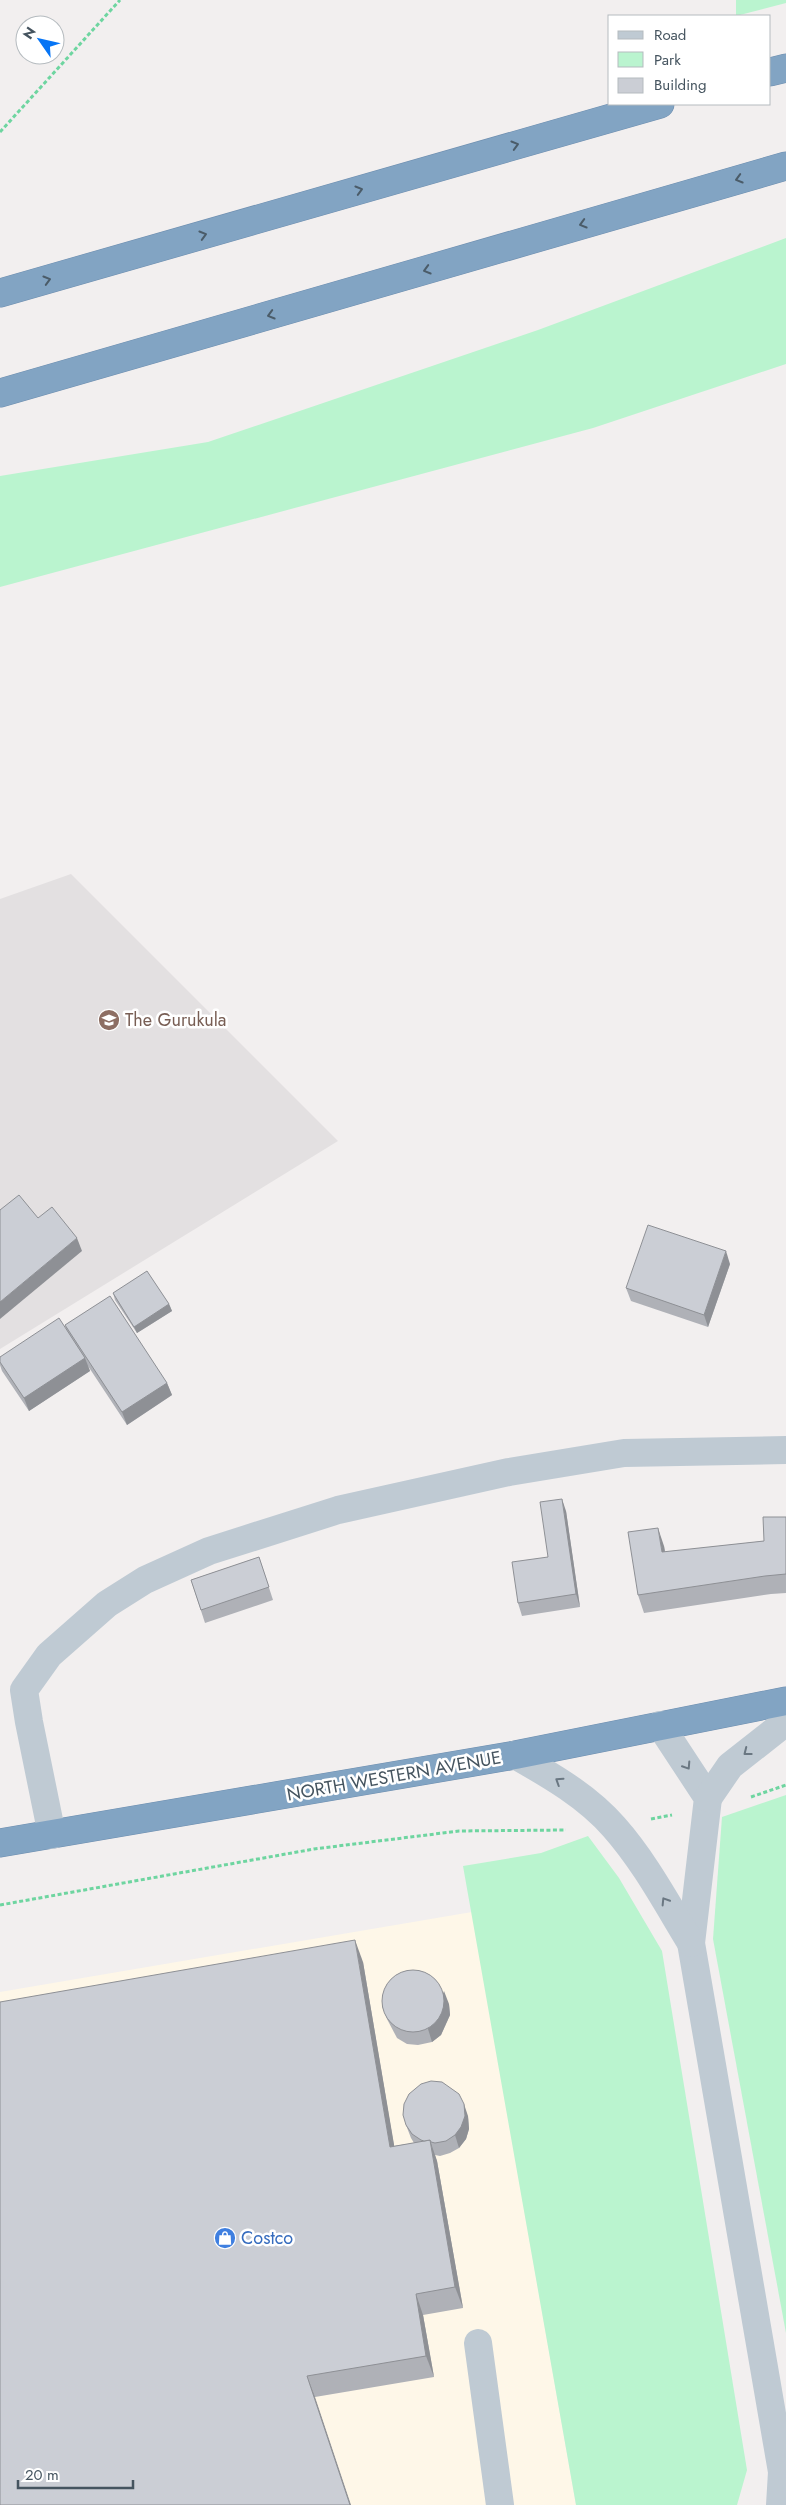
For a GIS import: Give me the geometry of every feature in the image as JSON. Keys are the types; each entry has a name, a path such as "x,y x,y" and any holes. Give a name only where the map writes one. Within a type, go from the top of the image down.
{"highway":[{"path":"771,72 786,68"},
{"path":"0,293 657,105"},
{"path":"0,393 786,166"},
{"name":"NORTH WESTERN AVENUE","path":"0,1843 515,1755 786,1701"}],"lane":[{"path":"52,1835 24,1690 49,1655 107,1604 145,1580 209,1551 338,1510 509,1472 624,1453 786,1450"},
{"path":"780,2505 782,2472 691,1943 708,1798 730,1766 786,1722"},
{"path":"660,1725 708,1798"},
{"path":"515,1755 577,1793 614,1826 639,1859 691,1943"},
{"path":"478,2343 500,2505"}],"path":[{"path":"0,132 120,0"},
{"path":"744,1799 786,1785"},
{"path":"648,1820 679,1814"},
{"path":"0,1905 314,1849 459,1831 567,1830"}],"shaded area":[{"name":"The Gurukula","path":"71,874 338,1141 0,1349 0,899"},
{"name":"Costco","path":"472,1912 576,2505 0,2505 0,1992"}],"green space":[{"path":"736,0 786,0 786,3 736,15"},
{"path":"786,238 786,364 593,428 0,587 0,476 208,442 538,330"},
{"path":"786,1795 786,2333 713,1939 722,1817"},
{"path":"588,1836 619,1878 662,1951 747,2470 737,2505 576,2505 463,1866 541,1853"}],"building":[{"path":"19,1195 38,1218 52,1207 77,1238 0,1302 0,1210"},
{"path":"648,1225 726,1251 704,1315 626,1288"},
{"path":"147,1271 169,1304 134,1327 113,1293"},
{"path":"110,1296 167,1383 122,1412 65,1325"},
{"path":"59,1318 85,1358 24,1398 0,1362 0,1357"},
{"path":"562,1499 576,1594 518,1603 512,1562 548,1557 540,1502"},
{"path":"763,1517 786,1517 786,1574 638,1595 628,1532 658,1528 662,1552 764,1541"},
{"path":"259,1557 269,1587 201,1610 191,1580"},
{"name":"Costco","path":"355,1940 390,2147 430,2140 455,2287 416,2294 426,2356 307,2376 350,2505 0,2505 0,2002"},
{"path":"407,1970 419,1970 435,1979 442,1989 444,2001 442,2013 435,2023 419,2032 407,2032 396,2027 387,2018 382,2007 382,1995 387,1984 396,1975"},
{"path":"431,2081 442,2082 459,2094 464,2104 465,2116 461,2127 455,2135 446,2141 435,2143 430,2140 421,2140 412,2134 406,2125 403,2115 404,2104 409,2094 421,2084"}],"place":[{"name":"The Gurukula","path":"109,1020"},
{"name":"Costco","path":"225,2238"}]}
